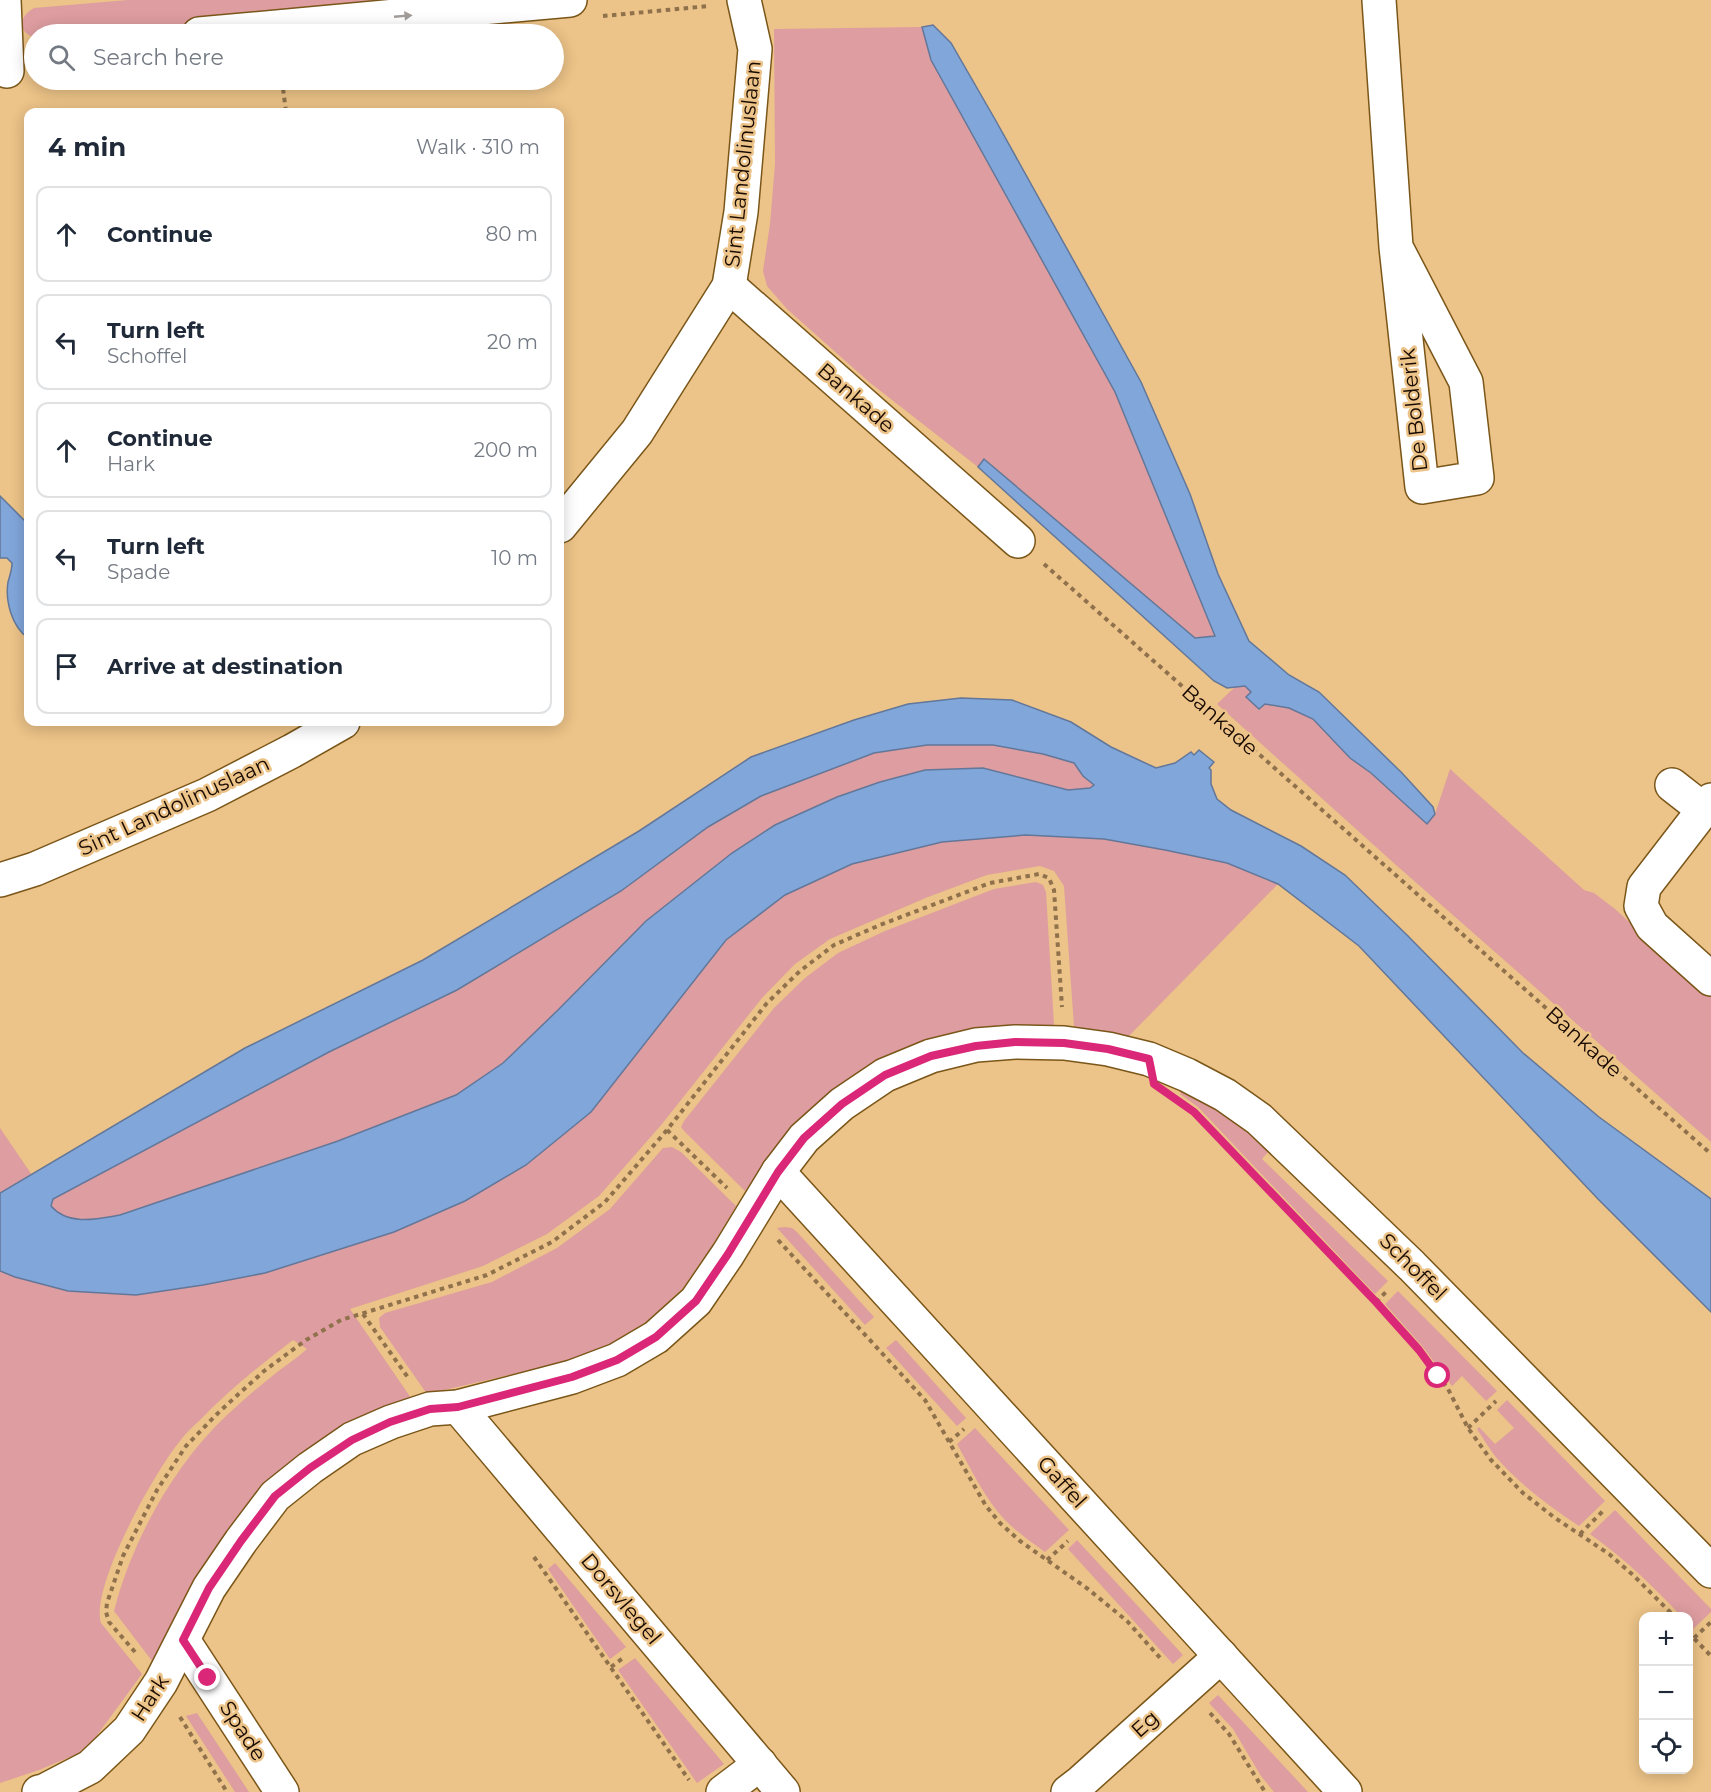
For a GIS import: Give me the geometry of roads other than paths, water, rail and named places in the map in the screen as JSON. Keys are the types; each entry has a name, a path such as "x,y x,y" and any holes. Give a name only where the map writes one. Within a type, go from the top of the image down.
{"street":[{"path":"4,0 12,57"},
{"path":"353,24 570,0"},
{"name":"Sint Landolinuslaan","path":"564,521 637,432 729,286 741,212 755,49 744,0"},
{"name":"De Bolderik","path":"1378,0 1396,247 1422,487 1476,478 1466,382 1396,247"},
{"name":"Bankade","path":"729,286 1018,541"},
{"name":"Sint Landolinuslaan","path":"0,879 35,869 207,795 336,726"},
{"path":"1672,785 1708,805 1644,887 1641,906 1652,926 1711,980"},
{"name":"Hark","path":"39,1792 90,1767 129,1730 161,1683 209,1588 241,1541 275,1496 310,1468 352,1440 390,1422 572,1377 617,1360 656,1337 696,1301 778,1172 804,1138 842,1104 885,1075 931,1056 976,1046 1015,1042 1064,1043"},
{"name":"Schoffel","path":"1064,1043 1108,1049 1149,1059 1187,1075 1225,1095 1259,1119 1412,1266 1711,1571"},
{"name":"Gaffel","path":"778,1172 1345,1792"},
{"name":"Dorsvlegel","path":"444,1408 783,1792"},
{"name":"Spade","path":"183,1640 282,1792"},
{"name":"Eg","path":"1068,1792 1221,1656"},
{"path":"723,1792 760,1764"}],"water":[{"path":"933,25 951,43 1141,382 1190,494 1218,574 1249,641 1289,675 1319,692 1402,773 1433,807 1435,814 1427,824 1371,773 1350,758 1313,719 1289,708 1265,704 1259,709 1246,697 1251,692 1245,686 1227,688 1214,681 978,467 984,459 1195,638 1215,636 1115,392 931,60 922,27"},
{"path":"0,496 24,520 24,635 14,620 9,605 7,589 12,563 7,558 0,558"},
{"path":"961,698 1012,700 1071,722 1111,747 1156,768 1175,763 1191,752 1194,755 1199,750 1214,762 1209,768 1211,784 1217,799 1231,810 1301,846 1345,875 1523,1053 1599,1117 1711,1199 1711,1312 1598,1199 1359,946 1278,884 1227,863 1165,850 1104,839 1026,835 942,842 852,864 785,895 726,940 591,1112 526,1165 465,1201 394,1232 265,1273 136,1295 68,1291 0,1271 0,1193 245,1048 423,960 639,831 751,757 854,720 908,704","holes":["927,745 993,745 1043,754 1074,763 1083,776 1094,785 1090,788 1068,790 983,768 925,770 837,797 775,825 732,853 646,921 503,1063 456,1095 338,1141 120,1215 74,1219 51,1206 53,1199 329,1052 457,990 621,891 708,827 761,796 874,753"]}]}
